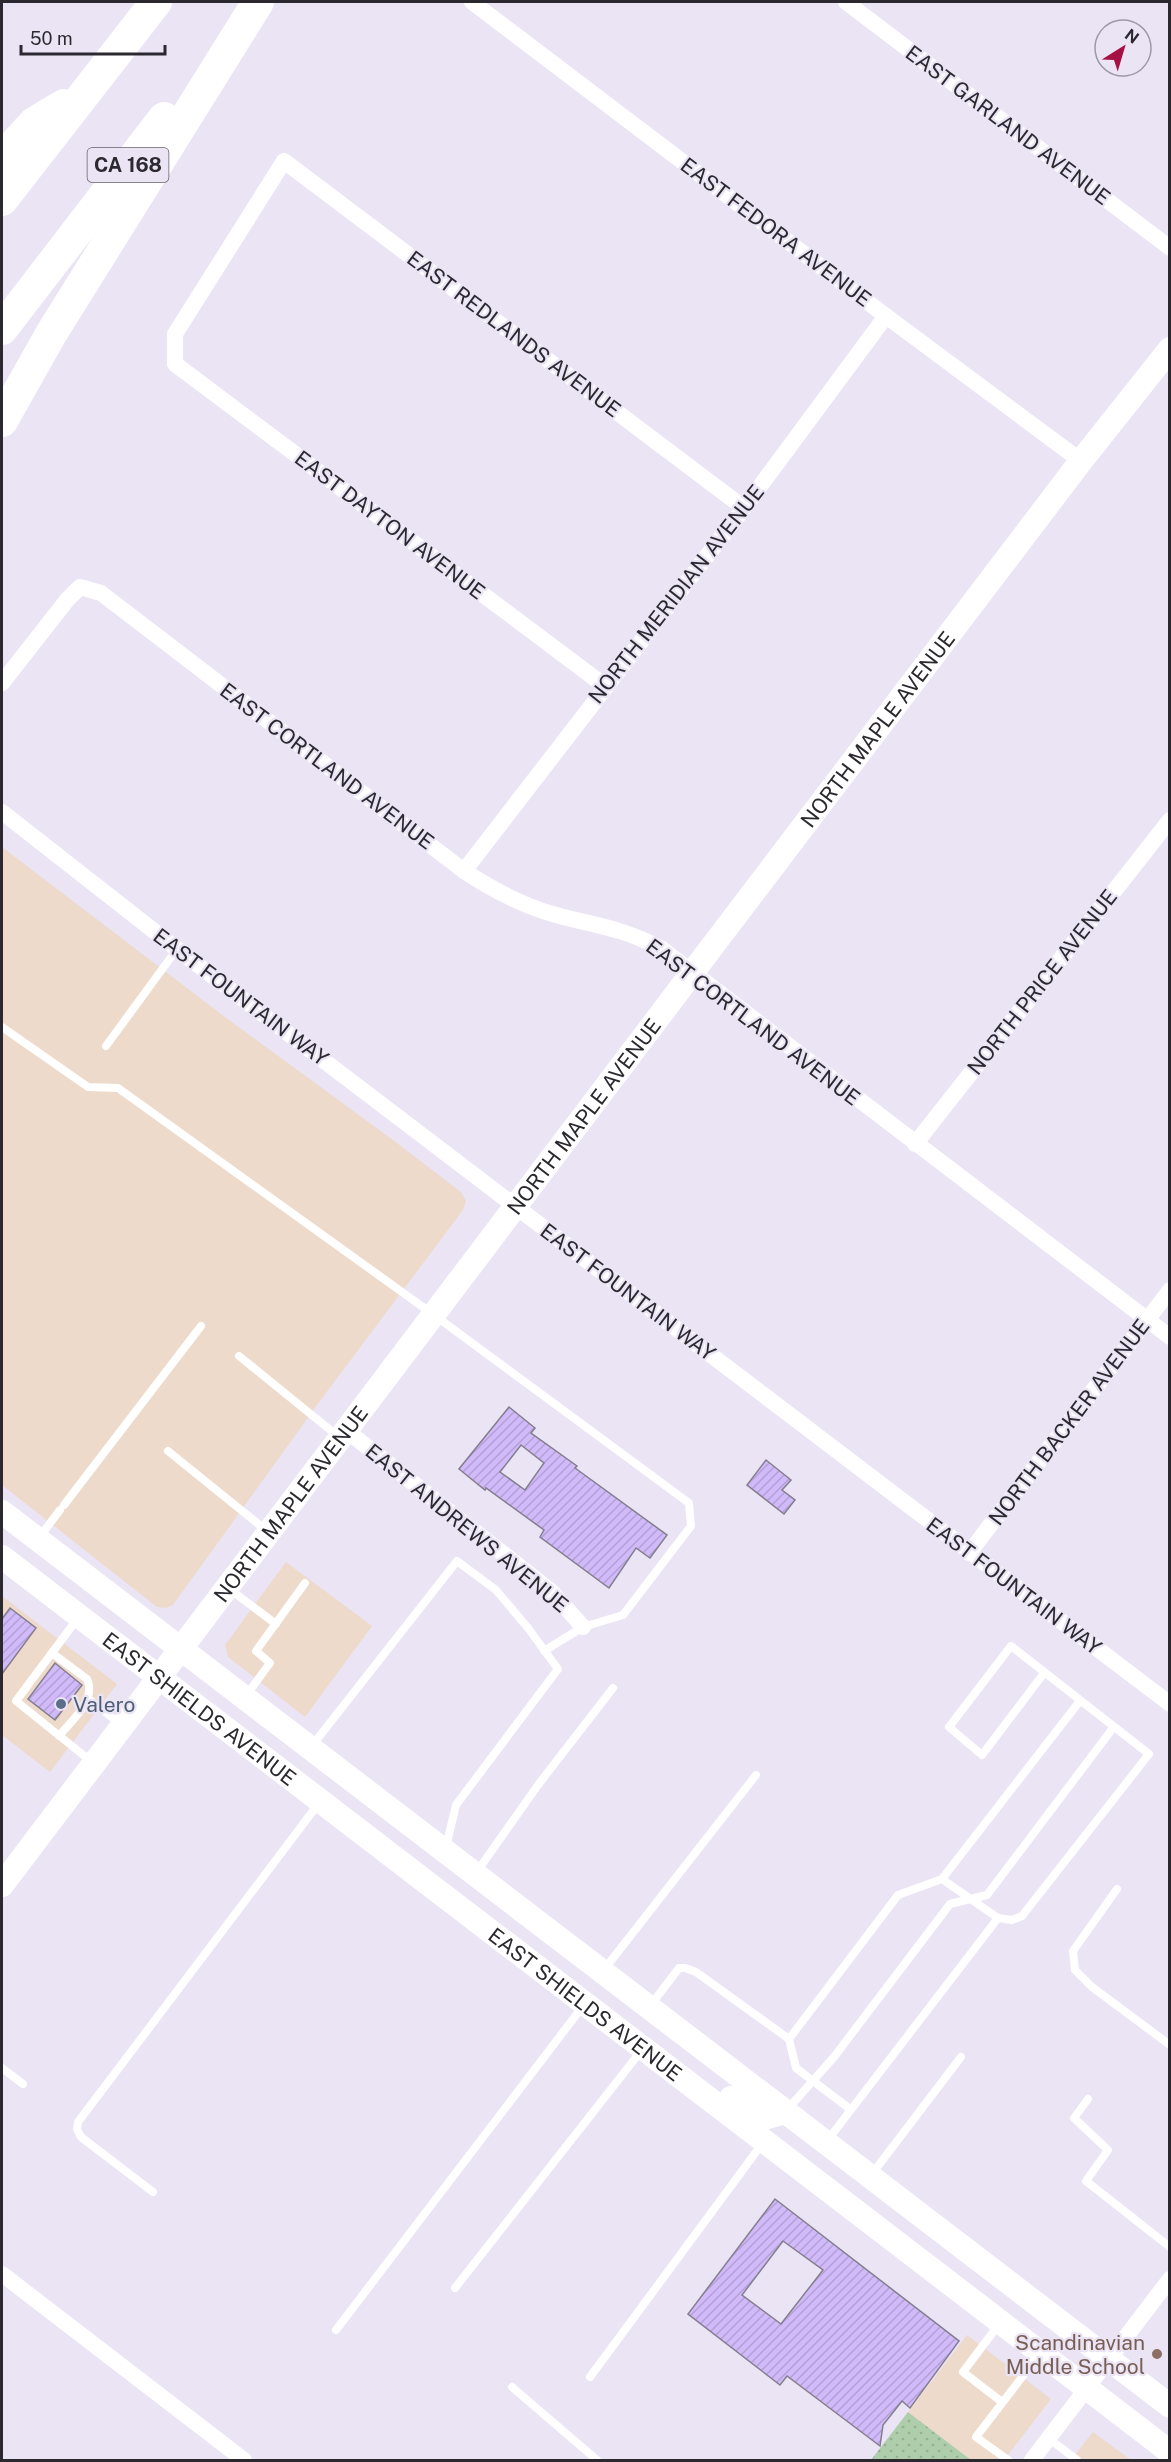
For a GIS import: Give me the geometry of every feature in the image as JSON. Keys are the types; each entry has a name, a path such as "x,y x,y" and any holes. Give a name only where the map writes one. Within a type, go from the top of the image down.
{"highway":[{"path":"2,200 156,2"},
{"path":"2,421 51,334 256,2"},
{"name":"CA 168","path":"2,329 256,2"},
{"path":"2,158 34,123 85,92"}],"main road":[{"name":"NORTH MAPLE AVENUE","path":"2,1886 1081,461 1170,350"},
{"name":"EAST SHIELDS AVENUE","path":"2,1512 1170,2406"},
{"name":"EAST SHIELDS AVENUE","path":"2,1557 1170,2452"},
{"path":"643,2048 653,2045 673,2055 725,2094 764,2118 786,2112"}],"street":[{"name":"EAST FEDORA AVENUE","path":"472,2 1081,461"},
{"name":"EAST GARLAND AVENUE","path":"846,2 1170,248"},
{"name":"EAST DAYTON AVENUE","path":"284,161 176,334 175,364 605,686"},
{"name":"EAST REDLANDS AVENUE","path":"284,161 744,508"},
{"name":"NORTH MERIDIAN AVENUE","path":"464,871 744,508 886,316"},
{"name":"EAST CORTLAND AVENUE","path":"2,683 67,600 80,587 101,593 464,871 491,888 524,904 556,915 608,926 635,935 662,949 1170,1337"},
{"name":"EAST FOUNTAIN WAY","path":"2,812 177,949 1170,1704"},
{"name":"NORTH PRICE AVENUE","path":"915,1144 1170,820"},
{"name":"NORTH BACKER AVENUE","path":"969,1553 1170,1290"},
{"name":"EAST ANDREWS AVENUE","path":"344,1435 552,1592 583,1627"},
{"path":"2,2274 244,2460"},
{"path":"1032,2460 1170,2279"}],"lane":[{"path":"106,1046 177,949"},
{"path":"2,1027 88,1087 118,1088 435,1315 688,1503 691,1526 623,1615 583,1627 544,1651"},
{"path":"38,1539 201,1326"},
{"path":"239,1356 344,1435"},
{"path":"168,1451 270,1533"},
{"path":"310,1748 457,1561 496,1590 528,1628 558,1670 456,1805 445,1851"},
{"path":"245,1698 270,1663 256,1651 305,1583"},
{"path":"228,1588 276,1624"},
{"path":"80,1616 16,1701 94,1764"},
{"path":"942,1879 998,1918 1012,1920 1022,1916 1149,1754 1079,1702 1044,1673 1011,1646 950,1727 982,1755 1044,1673"},
{"path":"52,1653 87,1679 89,1684 89,1699 59,1736"},
{"path":"475,1874 538,1785 613,1688"},
{"path":"89,1699 123,1726"},
{"path":"789,2039 898,1895 942,1879 1079,1702"},
{"path":"786,2112 814,2081 950,1904 987,1895 1113,1728"},
{"path":"603,1972 756,1775"},
{"path":"153,2192 81,2137 77,2129 78,2122 239,1912 321,1800"},
{"path":"1117,1889 1073,1951 1075,1970 1092,1987 1170,2045"},
{"path":"826,2143 998,1918"},
{"path":"649,2007 679,1968 696,1972 789,2039 796,2068 850,2109"},
{"path":"336,2330 585,2003"},
{"path":"455,2288 643,2048"},
{"path":"871,2177 961,2057"},
{"path":"2,2068 23,2084"},
{"path":"1088,2099 1074,2118 1108,2150 1086,2181 1170,2247"},
{"path":"590,2377 764,2141"},
{"path":"1000,2322 963,2372 1002,2402"},
{"path":"1008,2460 975,2437 1041,2353"},
{"path":"512,2387 597,2460"},
{"path":"1048,2438 1077,2460"}],"shaded area":[{"path":"2,847 221,1014 393,1140 461,1192 466,1201 463,1210 320,1401 173,1605 166,1608 157,1607 2,1485"},
{"path":"286,1562 372,1626 305,1717 228,1657 225,1645"},
{"path":"2,1596 117,1684 50,1772 2,1735"},
{"path":"967,2335 1051,2399 1004,2460 971,2460 908,2412"},
{"path":"1093,2432 1131,2460 1071,2460"}],"green space":[{"path":"908,2412 971,2460 871,2460"}],"building":[{"path":"509,1407 535,1428 531,1433 667,1535 650,1558 636,1548 609,1588 540,1537 544,1530 486,1488 485,1490 459,1469","holes":["521,1445 544,1463 525,1490 500,1472"]},
{"path":"766,1460 791,1480 782,1490 795,1500 784,1514 747,1485"},
{"path":"10,1608 36,1628 2,1674 2,1619"},
{"path":"55,1663 82,1685 55,1720 28,1699"},
{"path":"775,2199 959,2341 910,2408 902,2401 883,2425 880,2446 787,2376 780,2385 688,2314","holes":["783,2241 823,2270 781,2324 742,2295"]}],"place":[{"name":"Valero","path":"61,1704"},
{"name":"Scandinavian Middle School","path":"1157,2354"}]}
